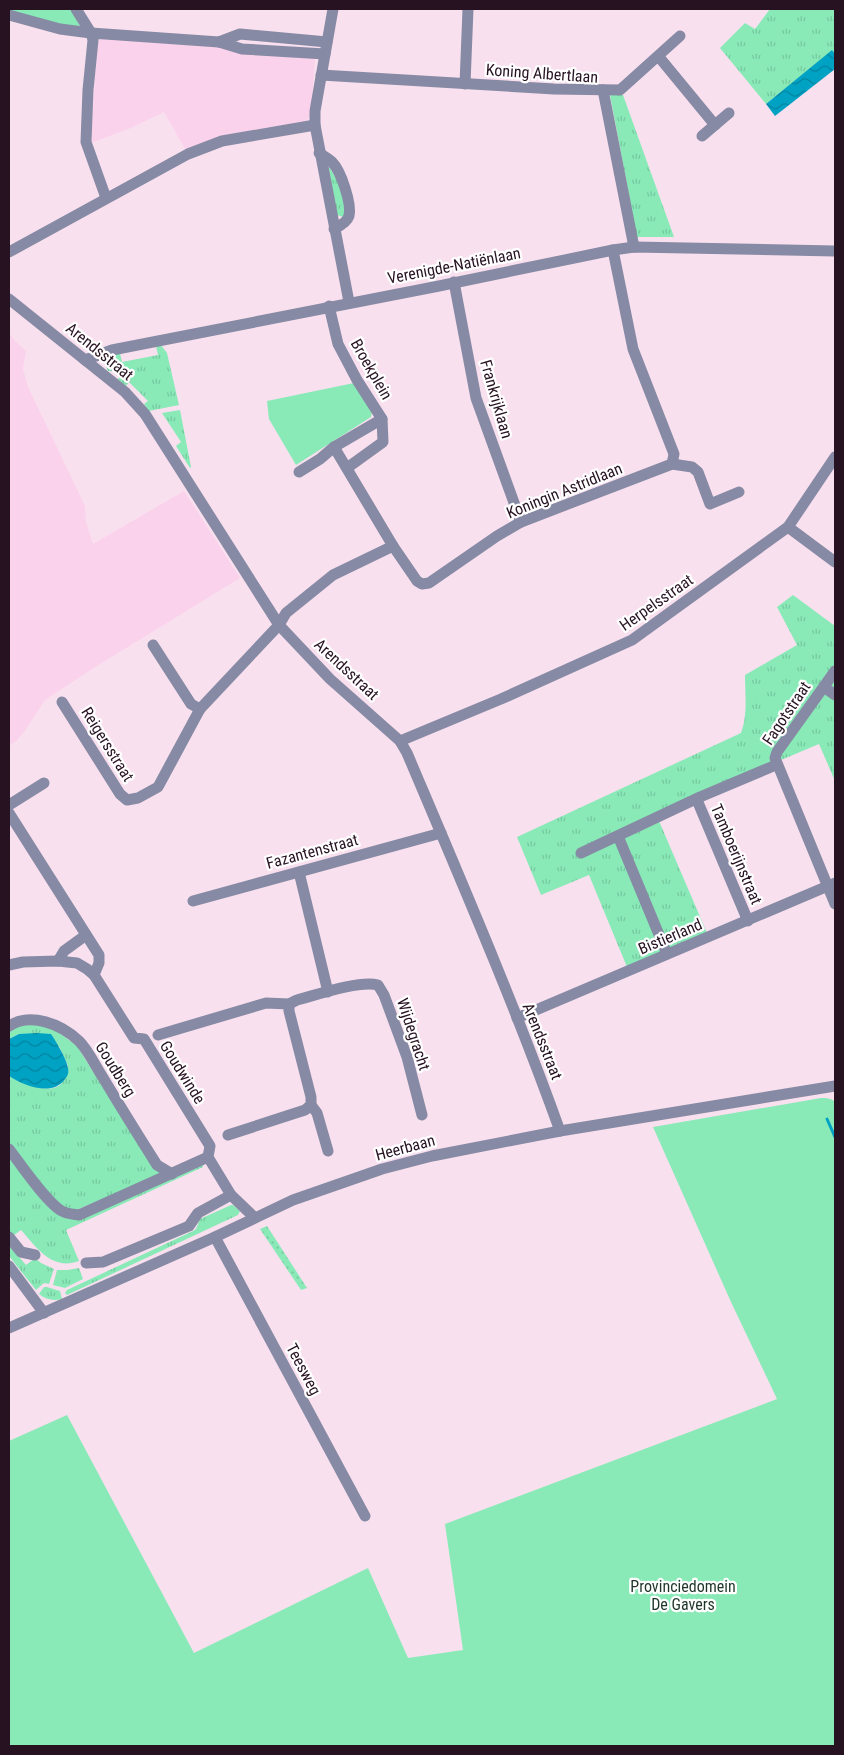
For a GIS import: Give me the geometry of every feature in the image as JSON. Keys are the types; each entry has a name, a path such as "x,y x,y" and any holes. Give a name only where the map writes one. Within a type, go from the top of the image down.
{"street":[{"path":"76,9 94,40 88,90 86,142 106,198"},
{"path":"333,9 315,111 315,125 349,302"},
{"path":"465,84 468,9"},
{"path":"9,15 60,29 91,33 220,42 242,49 325,54"},
{"path":"220,42 240,34 327,42"},
{"path":"603,90 620,90 680,36"},
{"path":"659,56 715,125"},
{"name":"Koning Albertlaan","path":"321,75 603,90 634,247"},
{"path":"702,136 729,113"},
{"path":"9,252 188,154 222,141 315,125"},
{"path":"319,153 334,164 346,189 349,216 346,222 334,229"},
{"name":"Verenigde-Natiënlaan","path":"85,360 112,350 613,250 634,247 835,251"},
{"path":"613,250 633,349 674,454 672,464 692,468 698,472 710,504 739,492"},
{"name":"Frankrijklaan","path":"454,282 476,398 521,522"},
{"name":"Arendsstraat","path":"9,299 125,392 145,414 279,625 330,679 400,741 407,753 441,833 517,1018 560,1130"},
{"name":"Broekplein","path":"329,306 338,344 382,419 383,442 347,468"},
{"name":"Broekplein","path":"299,472 320,459 334,447 382,419"},
{"path":"334,447 393,546"},
{"name":"Herpelsstraat","path":"400,741 501,699 632,640 788,527 835,457"},
{"name":"Koningin Astridlaan","path":"393,546 417,581 422,584 429,583 497,536 521,522 672,464"},
{"path":"788,527 835,562"},
{"name":"Reigersstraat","path":"62,702 120,794 127,800 138,798 158,787 200,709 279,625 286,613 332,575 393,546"},
{"path":"152,645 191,704 200,709"},
{"name":"Fagotstraat","path":"835,671 777,752 775,758 776,765 832,885 835,904"},
{"path":"824,686 835,695"},
{"name":"Tamboerijnstraat","path":"581,853 776,765"},
{"path":"9,805 44,783"},
{"name":"Tamboerijnstraat","path":"697,800 748,920"},
{"path":"9,813 99,955 99,963 94,975"},
{"name":"Fazantenstraat","path":"193,901 441,833"},
{"path":"618,836 667,954"},
{"path":"299,872 328,992"},
{"name":"Bistierland","path":"517,1018 832,885"},
{"path":"9,965 40,960 58,961 64,951 86,935"},
{"name":"Goudwinde","path":"58,961 77,963 94,975 134,1038 144,1039 210,1146 208,1157 231,1195 255,1218"},
{"name":"Wijdegracht","path":"158,1035 266,1003 289,1004 328,992 371,983 378,985 384,995 407,1057 422,1115"},
{"path":"289,1004 289,1011 311,1097 311,1104 318,1113 328,1151"},
{"name":"Goudberg","path":"9,1026 23,1020 46,1021 80,1042 157,1165 172,1174"},
{"name":"Heerbaan","path":"9,1328 215,1237 292,1200 382,1169 432,1156 560,1130 835,1086"},
{"path":"228,1135 305,1110 311,1104"},
{"path":"9,1150 50,1202 61,1211 69,1214 79,1214 208,1157"},
{"path":"86,1263 103,1262 189,1226 198,1213 231,1195"},
{"path":"9,1237 21,1252 35,1254"},
{"name":"Teesweg","path":"215,1237 365,1516"},
{"path":"9,1266 44,1313"}],"shaded area":[{"path":"101,39 219,47 237,52 315,59 311,116 306,121 227,135 185,149 164,112 131,128 91,143 97,42"},
{"path":"9,333 26,351 23,369 28,387 85,506 86,522 93,544 184,491 240,578 45,700 24,732 9,746"}],"green space":[{"path":"9,9 71,9 80,26 78,28 9,12"},
{"path":"770,9 835,9 835,54 832,51 766,104 720,48 745,23 755,29"},
{"path":"610,95 623,95 674,237 637,237"},
{"path":"328,164 340,186 346,213 343,217 337,215"},
{"path":"161,345 167,353 179,405 149,411 144,404 148,401 129,382 126,386 117,379 121,372 108,371 106,363 110,355 120,353 122,362 158,355 156,346"},
{"path":"354,383 372,412 371,417 296,465 269,419 267,401"},
{"path":"180,410 190,468 176,446 181,442 162,413"},
{"path":"793,595 835,626 835,781 819,744 781,760 659,821 707,933 627,967 589,875 541,895 517,837 741,733 745,712 745,675 797,645 777,607"},
{"path":"23,1024 50,1026 77,1046 151,1164 162,1174 74,1211 64,1209 54,1201 9,1144 9,1076 35,1087 56,1087 61,1084 68,1066 59,1046 19,1034 9,1039 9,1031"},
{"name":"Provinciedomein De Gavers","path":"821,1098 831,1099 835,1103 835,1746 9,1746 9,1441 67,1415 194,1653 368,1568 408,1658 463,1650 445,1524 777,1399 731,1302 653,1127"},
{"path":"9,1155 67,1218 203,1164 203,1167 66,1230 79,1261 61,1263 46,1256 21,1230 13,1236 9,1230"},
{"path":"231,1205 240,1211 238,1215 67,1295 65,1293 67,1290 193,1231 196,1229 200,1219"},
{"path":"267,1226 307,1288 301,1290 260,1229"},
{"path":"9,1245 26,1265 35,1258 54,1269 49,1284 44,1283 36,1290 9,1256"},
{"path":"79,1268 83,1279 65,1288 53,1285 57,1270"},
{"path":"44,1287 60,1291 62,1299 50,1300 39,1294"}],"water":[{"path":"832,50 835,54 835,69 775,116 766,104"},
{"path":"19,1034 51,1034 67,1065 67,1077 53,1088 46,1089 30,1086 9,1076 9,1039"}],"waterway":[{"path":"827,1119 835,1137"}]}
